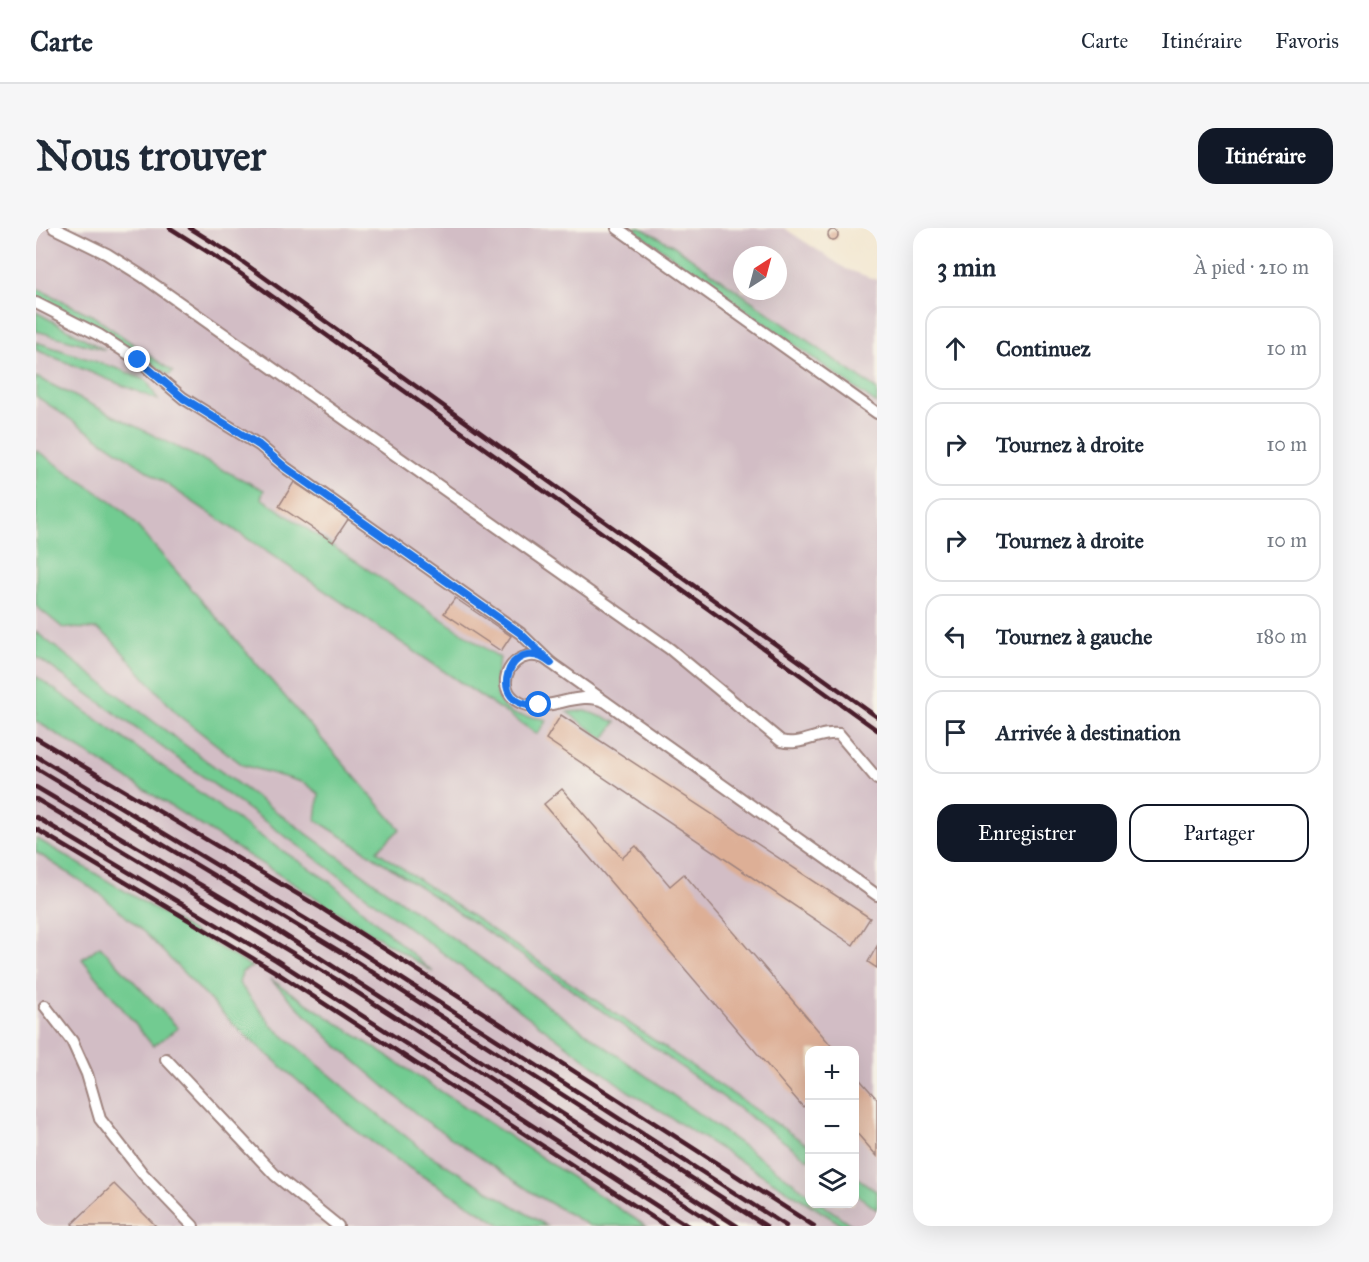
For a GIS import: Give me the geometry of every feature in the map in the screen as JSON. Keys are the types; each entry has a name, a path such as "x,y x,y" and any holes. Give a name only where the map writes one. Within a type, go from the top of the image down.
{"lane":[{"path":"54,228 107,254 142,276 669,649 781,741 790,744 831,733 839,734 877,778"},
{"path":"617,228 877,413"},
{"path":"36,303 99,335 138,360 183,398 259,445 286,468 520,633 551,663"},
{"path":"606,702 588,697 530,706 514,699 507,684 509,668 514,662 528,655 537,655 551,663 606,702 877,895"},
{"path":"45,1006 72,1041 87,1074 100,1119 143,1174 193,1226"},
{"path":"166,1059 275,1174 338,1226"}],"shaded area":[{"path":"36,228 784,228 846,269 877,280 877,1226 36,1226"}],"green space":[{"path":"632,228 641,228 674,246 733,288 733,300 750,300 877,390 877,404"},
{"path":"36,288 93,316 173,372 169,375 86,320 36,296"},
{"path":"36,312 105,350 36,331"},
{"path":"36,342 122,370 147,381 158,400 36,350"},
{"path":"36,377 264,490 261,498 500,658 496,689 501,704 514,714 547,720 537,734 36,396"},
{"path":"36,450 123,510 400,829 377,851 805,1143 805,1157 566,986 442,901 316,820 319,794 305,783 243,765 178,715 110,638 97,629 63,628 36,606"},
{"path":"36,632 227,776 805,1191 805,1202 628,1091 303,849 36,656"},
{"path":"36,676 269,842 329,881 433,972 36,721"},
{"path":"586,711 616,722 604,739 567,712"},
{"path":"36,838 252,967 242,972 239,983 273,1027 431,1156 547,1226 503,1226 411,1169 355,1130 238,1029 146,934 99,893 36,852"},
{"path":"100,946 178,1028 153,1046 82,959"},
{"path":"270,979 646,1226 590,1226 533,1193 420,1117 333,1042"},
{"path":"859,1179 877,1192 877,1210 859,1196"},
{"path":"815,1208 828,1208 853,1226 844,1226"}],"building":[{"path":"833,230 838,235 833,240 828,235"},
{"path":"294,482 349,518 333,542 279,506"},
{"path":"455,598 511,636 501,651 444,613"},
{"path":"561,715 870,918 853,945 546,739"},
{"path":"562,789 622,858 636,846 670,886 684,874 832,1046 805,1046 805,1105 803,1107 544,804"},
{"path":"877,946 877,968 868,962"},
{"path":"859,1079 877,1099 877,1156 859,1136"},
{"path":"114,1184 156,1226 74,1226 72,1224"}],"railway":[{"path":"170,228 230,266 877,730"},
{"path":"190,228 233,255 877,717"},
{"path":"36,738 321,908 814,1226"},
{"path":"36,756 362,953 786,1226"},
{"path":"36,768 349,957 766,1226"},
{"path":"36,787 275,929 737,1226"},
{"path":"36,799 344,984 718,1226"},
{"path":"36,817 276,960 688,1226"},
{"path":"36,829 274,971 666,1226"}],"route":[{"path":"138,360 183,398 208,411 259,445 286,468 520,633 551,663 537,655 521,657 509,668 507,684 509,692 522,704 539,705"}]}
